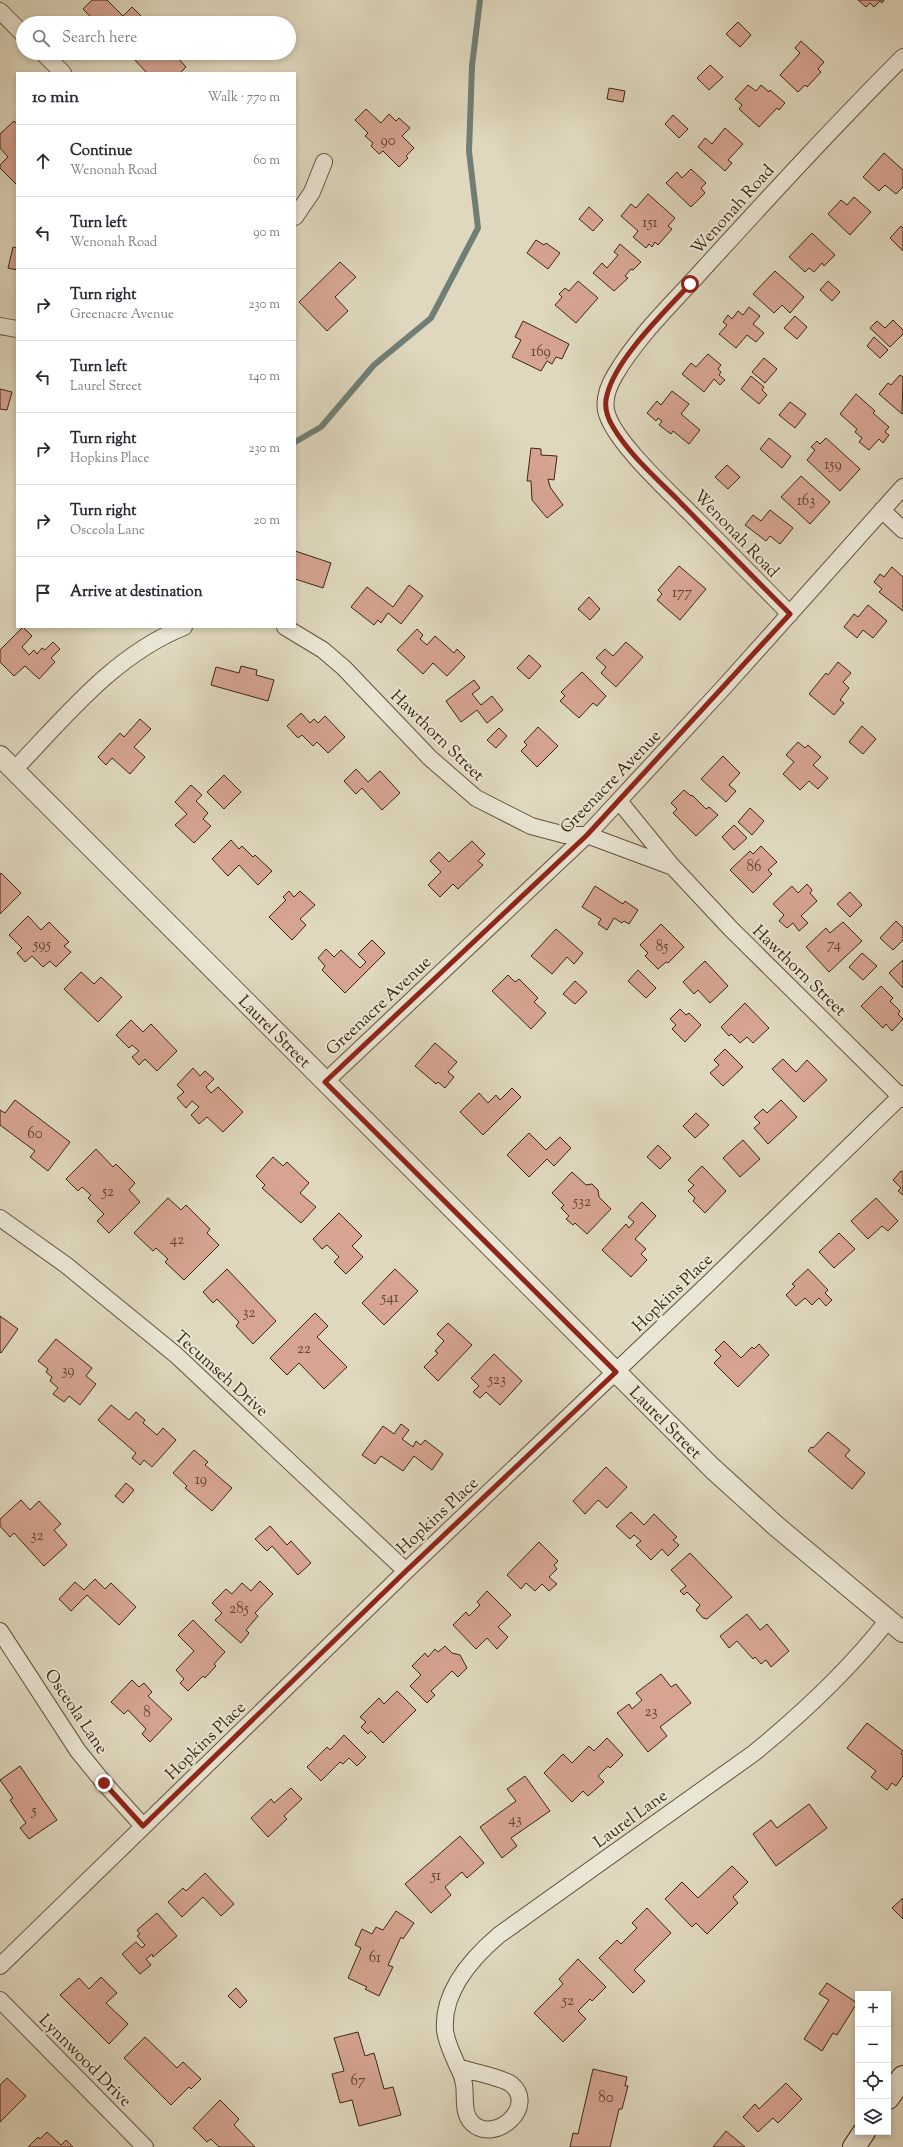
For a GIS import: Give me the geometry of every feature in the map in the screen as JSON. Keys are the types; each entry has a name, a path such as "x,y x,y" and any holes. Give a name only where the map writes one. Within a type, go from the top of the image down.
{"main road":[{"path":"891,2094 903,2077"},
{"path":"854,2147 862,2135"}],"street":[{"path":"0,11 16,27"},
{"name":"Wenonah Road","path":"790,614 631,450 616,432 608,418 606,410 606,396 615,375 647,332 778,185 903,57"},
{"path":"50,60 62,72"},
{"path":"296,216 312,192 324,162"},
{"path":"0,326 16,330"},
{"name":"Greenacre Avenue","path":"325,1082 587,835 790,614 903,487"},
{"path":"882,510 903,530"},
{"path":"7,763 124,661 142,648 182,628"},
{"name":"Hawthorn Street","path":"287,628 323,650 344,668 430,758 476,798 510,817 531,826 565,835 587,835 673,867"},
{"name":"Laurel Street","path":"7,763 712,1468 776,1526 895,1626"},
{"name":"Hawthorn Street","path":"619,800 673,867 731,929 902,1096"},
{"name":"Hopkins Place","path":"0,1966 406,1571 616,1372 902,1096"},
{"name":"Tecumseh Drive","path":"0,1218 66,1265 176,1356 406,1571"},
{"name":"Laurel Lane","path":"458,2067 447,2040 445,2019 450,1997 458,1981 484,1947 754,1753 792,1722 860,1655 895,1626"},
{"name":"Osceola Lane","path":"0,1631 78,1750 104,1783 143,1826"},
{"name":"Lynnwood Drive","path":"0,2000 145,2147"}],"building":[{"path":"92,0 107,0 123,16 90,16 83,9"},
{"path":"858,0 884,0 882,3 880,1 874,7 870,3 866,7"},
{"path":"132,7 141,16 123,16"},
{"path":"738,22 751,35 740,47 726,34"},
{"path":"801,41 824,62 818,69 821,72 807,87 805,85 798,92 780,75 800,53 795,48"},
{"path":"135,60 180,60 186,67 181,72 146,72"},
{"path":"710,65 723,77 709,90 697,78"},
{"path":"748,85 756,91 761,85 769,92 770,90 785,103 779,110 777,108 759,127 739,109 742,105 735,99"},
{"path":"609,88 625,91 623,102 607,99"},
{"path":"366,109 381,123 389,114 396,121 399,118 410,128 402,136 414,148 406,156 408,158 399,167 383,151 379,154 371,146 373,143 365,136 368,133 355,120"},
{"path":"673,115 688,129 679,138 665,124"},
{"path":"14,121 16,123 16,184 0,168 0,165 8,157 0,148 0,134"},
{"path":"725,128 743,144 728,160 732,163 725,171 698,147 705,138 712,144"},
{"path":"884,153 903,170 903,187 896,194 885,185 879,191 863,177"},
{"path":"691,169 706,183 701,188 705,193 691,207 666,183 677,172 682,178"},
{"path":"648,194 675,218 668,226 672,229 658,245 655,242 652,247 649,244 646,248 633,237 638,231 621,216 631,204 636,208"},
{"path":"854,197 871,212 850,235 828,214 841,200 847,205"},
{"path":"589,207 603,220 593,231 579,219"},
{"path":"901,226 903,228 903,251 890,238"},
{"path":"812,233 835,255 824,266 822,263 814,272 809,268 805,272 789,257"},
{"path":"536,240 544,245 546,243 560,253 548,269 527,253"},
{"path":"620,244 641,262 633,270 631,269 625,276 628,278 614,291 593,273 602,263 607,268 618,255 614,252"},
{"path":"13,247 16,248 16,270 8,268"},
{"path":"340,262 356,277 335,297 348,311 327,331 299,302"},
{"path":"775,271 804,297 790,313 782,305 774,313 753,294"},
{"path":"578,281 598,298 576,323 555,305 562,297 559,294 565,288 569,291"},
{"path":"828,281 840,292 832,301 820,290"},
{"path":"749,307 760,316 753,324 764,333 756,342 747,335 736,348 719,334 727,325 723,322 728,315 732,319 738,311 743,315"},
{"path":"795,316 807,327 797,339 784,328"},
{"path":"893,320 903,330 903,334 890,347 870,328 877,321 885,328"},
{"path":"523,321 569,344 562,359 556,357 552,364 547,361 541,371 512,357 521,340 515,337"},
{"path":"874,337 888,350 880,358 867,346"},
{"path":"708,354 721,365 718,369 721,372 719,375 725,380 720,385 714,379 704,392 682,374 691,363 696,367"},
{"path":"764,358 777,369 765,383 752,372"},
{"path":"900,375 903,377 902,414 879,394 888,383 891,385"},
{"path":"751,376 764,387 762,390 767,395 759,404 741,389"},
{"path":"0,389 12,392 7,410 0,409"},
{"path":"672,391 689,404 681,414 700,430 689,444 673,431 671,434 659,425 662,421 658,418 656,421 647,413 657,401 661,405"},
{"path":"856,394 875,411 873,413 889,427 885,432 889,435 883,443 879,439 869,450 859,442 862,438 855,432 857,429 840,414"},
{"path":"790,402 806,414 795,428 779,415"},
{"path":"769,438 791,456 782,468 760,449"},
{"path":"826,438 860,469 840,491 807,460 815,450 811,447 817,441 820,444"},
{"path":"531,448 541,449 541,455 557,456 554,480 548,479 550,487 563,505 547,518 532,500 531,481 527,481"},
{"path":"727,465 740,477 728,489 715,477"},
{"path":"801,476 830,502 810,524 781,497"},
{"path":"770,510 793,528 780,544 770,536 766,541 745,525 753,515 761,521"},
{"path":"296,551 331,563 323,588 296,579"},
{"path":"679,566 706,589 680,620 657,600 662,594 658,590"},
{"path":"892,567 903,577 903,611 879,592 882,589 874,582 880,574 884,577"},
{"path":"409,585 423,596 401,624 388,613 381,623 378,620 374,625 351,607 367,587 393,607"},
{"path":"589,597 600,609 590,620 578,609"},
{"path":"868,605 887,621 873,638 863,630 857,638 844,627 854,614 858,617"},
{"path":"22,628 24,628 32,636 22,647 29,655 34,650 37,654 42,648 45,650 53,642 60,649 51,658 55,662 39,679 25,666 14,676 0,662 0,650"},
{"path":"417,629 423,635 420,639 427,645 435,636 454,653 457,649 465,657 447,676 433,663 423,674 397,650"},
{"path":"626,642 643,657 616,687 601,673 606,667 596,658 605,649 613,656"},
{"path":"529,655 541,666 529,679 517,668"},
{"path":"838,662 851,673 843,682 849,688 840,700 844,703 834,715 809,694 826,673 828,675"},
{"path":"241,666 257,670 256,675 274,680 268,701 211,685 216,667 239,673"},
{"path":"582,672 606,696 597,706 593,703 579,718 560,701 565,696 561,692"},
{"path":"474,680 480,688 472,694 481,705 492,696 503,710 487,723 477,710 461,722 446,701"},
{"path":"301,713 310,723 314,719 318,723 325,716 345,737 328,753 317,742 313,746 302,735 298,738 287,726"},
{"path":"140,719 151,729 134,747 145,757 130,774 112,758 106,765 98,757 120,733 124,737"},
{"path":"862,726 876,739 863,754 849,742"},
{"path":"538,727 558,746 537,767 521,751 527,745 524,742"},
{"path":"499,728 507,736 496,748 487,740"},
{"path":"798,742 805,748 808,745 821,757 813,765 828,778 818,789 809,781 800,790 783,774 794,762 786,755"},
{"path":"723,756 740,773 729,785 736,791 726,802 701,779"},
{"path":"356,769 368,782 380,771 400,793 382,810 362,788 356,794 344,781"},
{"path":"224,775 241,792 224,809 207,792"},
{"path":"191,785 202,795 196,801 208,813 203,819 211,826 194,843 175,825 187,814 175,802"},
{"path":"684,790 691,796 692,795 706,809 709,807 718,815 696,836 673,813 677,809 671,803"},
{"path":"750,808 764,821 752,835 738,822"},
{"path":"734,825 747,838 734,850 722,837"},
{"path":"231,840 239,849 242,846 253,857 255,855 272,871 258,885 239,865 228,876 212,859"},
{"path":"472,841 485,854 478,861 483,865 458,889 453,884 440,897 428,885 441,872 430,861 439,852 449,862"},
{"path":"761,846 777,862 768,870 772,874 753,893 730,870 750,851 753,854"},
{"path":"1,873 21,893 0,914 0,874"},
{"path":"807,884 812,890 810,893 817,901 801,916 808,923 799,931 793,923 787,928 779,921 784,915 773,904 792,886 798,893"},
{"path":"595,886 623,904 625,901 638,910 629,924 624,921 622,923 614,918 607,930 598,924 601,919 582,907"},
{"path":"289,891 294,897 300,891 315,905 300,919 306,925 292,940 269,917 286,900 283,897"},
{"path":"850,892 862,905 850,917 837,904"},
{"path":"28,916 41,930 49,922 69,942 64,946 71,952 56,967 50,961 43,967 32,956 25,962 17,953 22,948 9,935"},
{"path":"896,921 903,928 903,940 893,950 880,938"},
{"path":"843,922 862,941 829,972 806,947 826,928 830,933"},
{"path":"661,924 684,947 668,963 666,962 658,969 645,956 648,953 640,945"},
{"path":"556,929 583,953 574,964 567,957 552,974 531,956"},
{"path":"372,940 385,953 345,993 322,970 325,966 318,958 326,949 334,957 341,950 360,968 366,962 358,954"},
{"path":"862,953 877,966 863,980 849,967"},
{"path":"903,960 903,988 889,973"},
{"path":"705,961 728,986 710,1003 698,990 694,994 683,982"},
{"path":"638,970 656,988 646,998 628,981"},
{"path":"81,972 94,984 101,977 122,997 98,1022 64,989"},
{"path":"508,975 515,982 519,979 538,998 534,1002 546,1013 531,1029 492,991"},
{"path":"575,981 587,992 575,1004 563,994"},
{"path":"881,986 893,998 890,1001 900,1011 898,1014 903,1019 892,1031 886,1024 883,1028 861,1006"},
{"path":"745,1003 769,1028 753,1043 747,1037 740,1043 731,1034 729,1036 721,1027"},
{"path":"680,1009 686,1015 689,1013 701,1025 685,1042 672,1029 676,1025 670,1019"},
{"path":"131,1020 143,1032 151,1024 177,1051 157,1071 145,1059 139,1065 132,1057 139,1051 132,1045 129,1048 116,1035"},
{"path":"435,1043 457,1062 448,1072 454,1077 445,1088 438,1082 436,1084 415,1066"},
{"path":"725,1049 743,1067 723,1086 710,1073 719,1065 714,1060"},
{"path":"783,1059 796,1072 807,1060 827,1080 804,1102 772,1069"},
{"path":"193,1068 200,1076 205,1071 214,1079 206,1087 211,1093 218,1087 243,1112 223,1132 207,1117 199,1124 191,1115 199,1107 192,1101 186,1108 177,1098 184,1092 177,1085"},
{"path":"512,1088 521,1097 483,1135 460,1112 479,1093 488,1103 496,1095 500,1100"},
{"path":"15,1100 70,1142 48,1171 30,1157 35,1151 0,1125 0,1110 5,1113"},
{"path":"781,1100 797,1117 768,1144 754,1128 760,1123 754,1117 763,1109 767,1113"},
{"path":"696,1113 709,1125 695,1138 683,1126"},
{"path":"529,1133 546,1150 560,1137 571,1148 554,1166 547,1159 529,1177 507,1155"},
{"path":"743,1140 760,1159 740,1177 723,1158"},
{"path":"658,1145 671,1158 660,1169 647,1157"},
{"path":"96,1149 113,1167 116,1164 135,1183 129,1190 140,1202 109,1233 97,1221 104,1214 88,1198 91,1195 82,1187 78,1191 66,1179"},
{"path":"273,1157 283,1166 287,1162 309,1183 300,1193 316,1207 301,1223 262,1188 265,1185 256,1176"},
{"path":"702,1166 726,1191 705,1213 693,1201 695,1198 688,1191 694,1185 688,1180"},
{"path":"901,1171 903,1172 903,1195 898,1191 901,1188 893,1180"},
{"path":"572,1172 586,1185 592,1184 598,1190 599,1197 611,1209 587,1234 575,1223 573,1225 566,1219 569,1216 561,1208 564,1205 552,1193"},
{"path":"168,1198 181,1210 186,1205 210,1229 207,1233 219,1245 184,1280 165,1262 168,1259 156,1248 153,1251 134,1233"},
{"path":"876,1198 898,1221 888,1231 882,1226 868,1239 851,1221"},
{"path":"642,1202 656,1216 635,1239 646,1249 641,1254 647,1260 631,1277 602,1250 626,1224 629,1228 634,1222 628,1217"},
{"path":"339,1213 362,1236 352,1246 363,1257 346,1274 334,1262 339,1257 327,1245 322,1249 313,1239"},
{"path":"839,1233 855,1249 834,1268 819,1252"},
{"path":"227,1269 276,1321 253,1344 236,1326 239,1322 217,1299 213,1303 203,1292"},
{"path":"395,1269 418,1291 384,1325 362,1303"},
{"path":"808,1269 828,1290 825,1293 832,1300 826,1306 819,1298 812,1305 805,1298 796,1306 786,1295 795,1286 792,1284"},
{"path":"315,1313 328,1326 317,1337 347,1367 324,1389 299,1363 287,1375 270,1358"},
{"path":"0,1316 18,1329 1,1353 0,1352"},
{"path":"448,1323 472,1345 438,1381 424,1367 438,1353 435,1351 444,1341 437,1334"},
{"path":"56,1339 92,1368 86,1376 96,1384 80,1405 69,1396 64,1402 53,1394 58,1388 50,1381 52,1377 46,1372 48,1369 38,1361"},
{"path":"724,1341 741,1358 752,1347 754,1349 759,1344 769,1355 738,1387 714,1363 721,1356 715,1350"},
{"path":"494,1354 522,1381 500,1405 486,1392 480,1398 473,1392 479,1386 471,1378"},
{"path":"111,1405 129,1420 136,1412 145,1420 143,1423 157,1435 163,1428 176,1440 152,1467 144,1460 140,1465 132,1458 136,1453 98,1420"},
{"path":"401,1424 409,1430 402,1439 413,1447 416,1441 421,1445 425,1440 443,1454 432,1470 414,1456 403,1471 381,1456 375,1464 362,1455 383,1426 394,1434"},
{"path":"828,1432 850,1450 845,1456 865,1473 852,1489 808,1451 811,1447 813,1448"},
{"path":"194,1450 208,1462 205,1465 232,1488 212,1511 185,1488 187,1486 173,1473"},
{"path":"606,1467 627,1487 607,1508 598,1500 585,1514 573,1501"},
{"path":"126,1483 134,1490 123,1503 115,1496"},
{"path":"21,1500 30,1510 39,1501 61,1524 54,1530 67,1545 44,1566 14,1533 10,1537 0,1526 0,1519"},
{"path":"631,1512 644,1525 654,1514 677,1537 673,1540 679,1545 668,1556 662,1549 651,1560 636,1545 641,1541 634,1535 630,1539 616,1526"},
{"path":"270,1526 287,1545 291,1541 311,1563 298,1575 272,1546 267,1551 255,1539"},
{"path":"539,1542 558,1561 554,1565 557,1569 549,1577 557,1584 549,1591 542,1584 535,1591 526,1583 521,1589 507,1575"},
{"path":"690,1553 732,1597 707,1619 703,1618 696,1610 700,1605 687,1592 684,1595 680,1591 686,1586 671,1570"},
{"path":"95,1579 105,1589 111,1583 136,1607 119,1625 87,1595 71,1611 59,1599 75,1582 84,1590"},
{"path":"260,1581 273,1594 255,1613 258,1616 246,1630 249,1633 241,1643 215,1620 222,1613 212,1603 226,1589 232,1594 242,1583 251,1591"},
{"path":"487,1591 511,1615 498,1627 508,1637 497,1649 487,1638 476,1649 453,1625 466,1612 469,1616 480,1605 477,1602"},
{"path":"747,1614 760,1630 767,1624 789,1651 771,1667 766,1660 761,1664 755,1657 753,1659 737,1641 729,1648 720,1636"},
{"path":"193,1620 225,1652 214,1664 216,1666 205,1678 203,1676 188,1691 180,1683 184,1679 176,1670 194,1651 178,1635"},
{"path":"445,1646 452,1653 460,1655 467,1668 458,1677 452,1671 431,1691 435,1695 427,1703 410,1686 421,1675 412,1666 425,1653 428,1657 435,1649 438,1652"},
{"path":"661,1674 671,1687 676,1684 691,1703 660,1727 667,1736 648,1752 617,1713 629,1704 632,1709 642,1700 636,1693"},
{"path":"132,1680 139,1687 144,1683 152,1692 148,1696 172,1719 150,1742 142,1734 146,1729 128,1710 124,1714 111,1702"},
{"path":"397,1691 416,1710 383,1743 371,1731 368,1734 361,1727 366,1722 360,1717 379,1698 384,1704"},
{"path":"867,1723 903,1751 901,1754 903,1755 903,1776 896,1786 892,1783 887,1790 871,1777 876,1771 847,1748"},
{"path":"344,1735 366,1757 357,1766 349,1758 343,1764 340,1762 321,1781 307,1767 327,1747 330,1750"},
{"path":"607,1738 623,1755 610,1768 608,1766 598,1776 604,1782 588,1796 583,1791 572,1802 544,1773 563,1754 572,1763 589,1746 594,1751"},
{"path":"20,1766 57,1820 29,1839 20,1828 26,1823 10,1800 13,1798 0,1780"},
{"path":"525,1776 550,1811 511,1838 517,1846 502,1858 480,1827 516,1801 507,1789"},
{"path":"291,1788 302,1799 284,1816 287,1819 268,1837 251,1818 271,1799 274,1803"},
{"path":"809,1804 827,1828 776,1866 753,1834 771,1820 777,1828"},
{"path":"460,1836 484,1863 467,1878 462,1872 445,1887 451,1895 431,1913 405,1884"},
{"path":"732,1866 748,1882 733,1897 738,1903 707,1934 696,1923 692,1927 665,1899 682,1882 698,1898"},
{"path":"205,1873 234,1904 221,1916 203,1897 182,1917 168,1902 183,1888 186,1891"},
{"path":"903,1898 903,1919 892,1908"},
{"path":"647,1908 671,1933 634,1970 645,1981 633,1993 599,1958 617,1940 621,1944 637,1928 632,1923"},
{"path":"396,1911 414,1923 403,1939 401,1937 388,1965 393,1967 379,1996 365,1989 367,1987 348,1978 361,1948 355,1945 362,1929 372,1934 376,1927 383,1930"},
{"path":"157,1913 177,1936 153,1957 152,1954 146,1959 151,1965 140,1974 122,1954 136,1942 142,1948 145,1945 137,1936 140,1934 137,1930"},
{"path":"578,1959 606,1987 592,2001 590,1999 578,2011 586,2019 563,2042 534,2013 563,1984 559,1979"},
{"path":"101,1977 117,1993 106,2003 128,2024 109,2044 60,1995 79,1978 89,1989"},
{"path":"827,1983 855,2002 855,2006 837,2035 833,2033 822,2051 804,2039 829,2000 819,1994"},
{"path":"236,1988 247,2001 240,2008 228,1996"},
{"path":"358,2032 365,2056 374,2053 384,2089 393,2087 401,2115 359,2126 352,2100 340,2103 332,2074 344,2071 334,2038"},
{"path":"145,2037 177,2068 183,2062 201,2079 191,2089 189,2087 171,2105 124,2058"},
{"path":"593,2069 627,2077 625,2086 628,2086 622,2109 619,2109 610,2147 570,2147 573,2133 578,2134"},
{"path":"7,2078 26,2096 0,2122 0,2085"},
{"path":"786,2083 802,2099 778,2123 773,2118 758,2132 743,2117 755,2104 759,2109"},
{"path":"220,2100 239,2119 234,2125 255,2147 219,2147 211,2139 207,2142 193,2128"},
{"path":"726,2131 745,2147 713,2147"},
{"path":"47,2132 61,2145 66,2140 73,2147 28,2147 38,2137 40,2139"}],"waterway":[{"path":"296,441 321,427 374,365 431,318 478,228 469,151 472,66 480,0"}],"route":[{"path":"104,1783 143,1826 406,1571 616,1372 325,1082 358,1048 587,835 790,614 656,478 616,432 608,418 606,410 606,396 615,375 636,345 690,284"}]}
